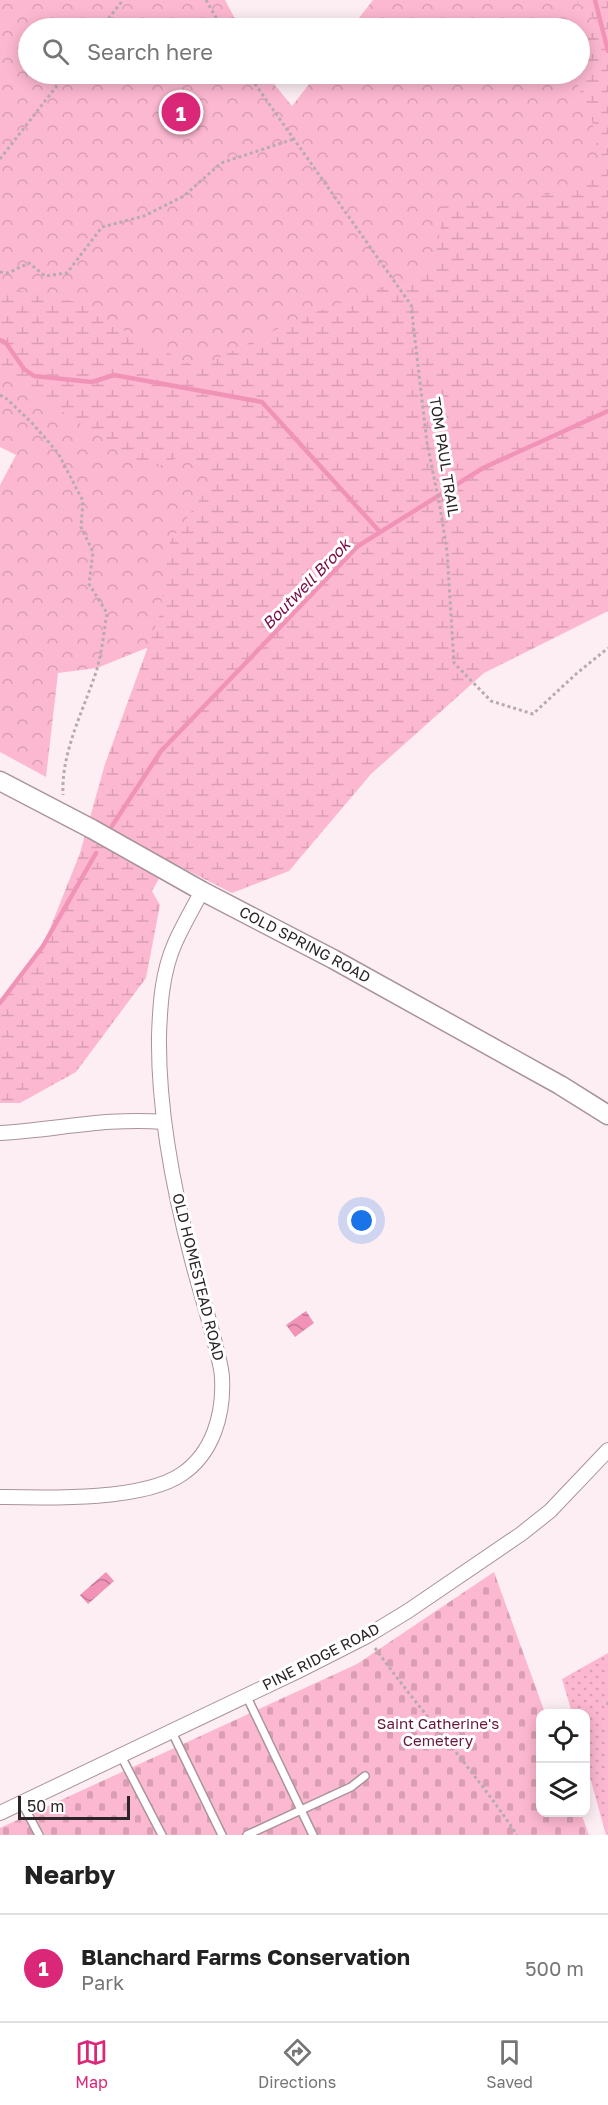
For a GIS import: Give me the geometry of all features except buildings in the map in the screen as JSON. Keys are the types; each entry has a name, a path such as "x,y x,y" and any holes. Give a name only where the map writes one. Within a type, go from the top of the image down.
{"street":[{"name":"COLD SPRING ROAD","path":"0,781 333,959 608,1115"},
{"name":"OLD HOMESTEAD ROAD","path":"0,1497 69,1496 150,1489 183,1474 196,1462 210,1443 218,1425 222,1378 211,1323 179,1205 164,1122 159,1039 160,1001 165,975 174,945 202,891"},
{"path":"0,1133 119,1120 164,1122"},
{"name":"PINE RIDGE ROAD","path":"0,1813 367,1636 521,1534 550,1511 608,1450"}],"lane":[{"path":"246,1695 313,1835"},
{"path":"171,1730 222,1835"},
{"path":"120,1754 162,1835"},
{"path":"247,1835 351,1787 366,1776"},
{"path":"22,1803 39,1835"}],"path":[{"path":"109,18 123,0"},
{"path":"206,0 216,18"},
{"path":"0,159 58,84"},
{"name":"TOM PAUL TRAIL","path":"255,84 411,305 427,443 447,551 454,663 491,701 533,714 608,648"},
{"path":"0,272 8,273 29,263 45,276 67,273 102,227 144,216 184,196 221,163 294,139"},
{"path":"0,395 33,424 58,453 83,501 81,527 93,552 89,584 107,613 97,668 83,705 62,776 64,814"},
{"path":"367,1636 406,1690 458,1753 517,1835"},
{"path":"608,1702 608,1707"}],"green space":[{"path":"0,0 225,0 235,18 18,18 18,84 274,84 292,106 309,84 590,84 590,18 359,18 373,0 608,0 608,569 221,618 97,668 58,673 46,777 0,752 0,485 16,455 0,447"},
{"path":"575,0 608,0 608,611 484,673 371,774 289,871 232,893 169,861 152,891 160,905 146,978 76,1072 20,1103 0,1103 0,1004 43,946 80,853 105,764 160,614 170,542 212,482 188,453 150,470 0,370 0,287 81,303 109,323 198,368 302,317 433,270 445,204 552,194 601,171 591,114 577,84 590,84 590,30 597,21"},
{"name":"Saint Catherine's Cemetery","path":"494,1572 544,1709 536,1709 536,1817 582,1817 589,1835 0,1835 0,1828 357,1664"},
{"path":"608,1653 608,1835 606,1835 590,1777 590,1709 571,1709 562,1679"}],"water":[{"path":"306,1311 314,1323 295,1337 286,1325"},
{"path":"106,1572 114,1581 88,1604 80,1595"}],"waterway":[{"path":"595,0 608,51"},
{"path":"0,340 6,343 24,369 34,376 92,382 114,375 262,402 380,532"},
{"name":"Boutwell Brook","path":"112,826 161,751 358,546 483,468 608,411"},
{"name":"Boutwell Brook","path":"0,1003 43,946 96,853"}],"place":[{"name":"Blanchard Farms Conservation","path":"181,112"}]}
